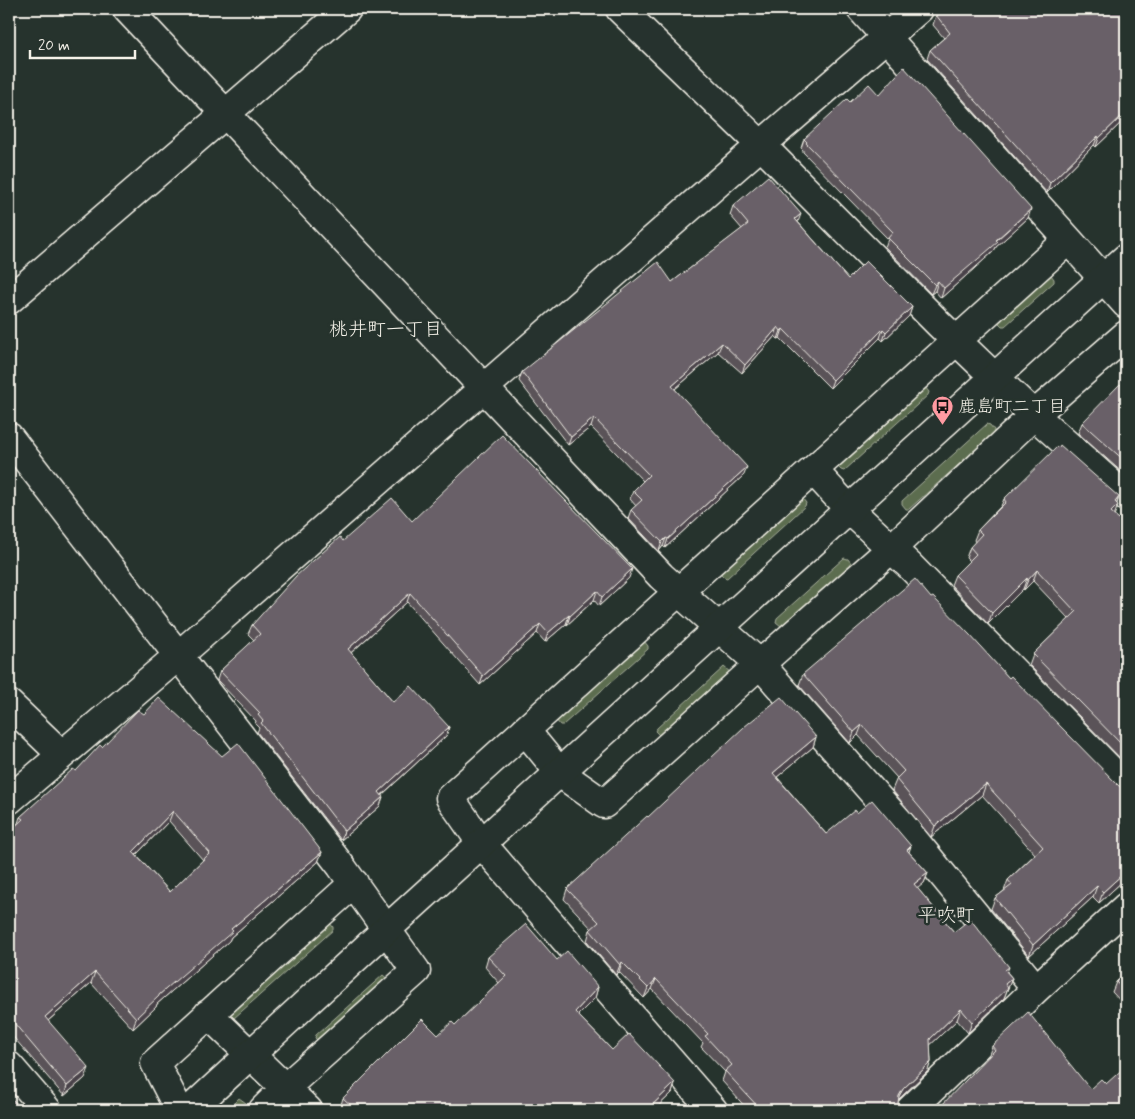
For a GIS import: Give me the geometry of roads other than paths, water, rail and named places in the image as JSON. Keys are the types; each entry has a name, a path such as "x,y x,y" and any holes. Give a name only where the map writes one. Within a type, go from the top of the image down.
{"street":[{"path":"127,9 661,576 760,664 901,824 1036,989"},
{"path":"9,300 347,9"},
{"path":"620,9 761,145 957,341 1034,415 1126,497"},
{"path":"861,9 1126,304"},
{"path":"9,800 178,656 919,9"},
{"path":"713,1110 482,844 450,798 1068,240"},
{"path":"190,1110 1126,258"},
{"path":"526,730 560,773 604,804 891,549 1034,415 1126,335"},
{"path":"9,437 354,884 416,971 263,1110"},
{"path":"813,470 850,510 924,580 1126,786"},
{"path":"9,704 61,754"},
{"path":"179,1110 155,1063 354,884"},
{"path":"910,1110 1036,989 1126,907"},
{"path":"208,1014 308,1110"},
{"path":"9,1066 47,1110"}],"place":[{"name":"鹿島町二丁目","path":"942,426"}],"district":[{"name":"桃井町一丁目","path":"386,329"},
{"name":"平吹町","path":"946,915"}]}
